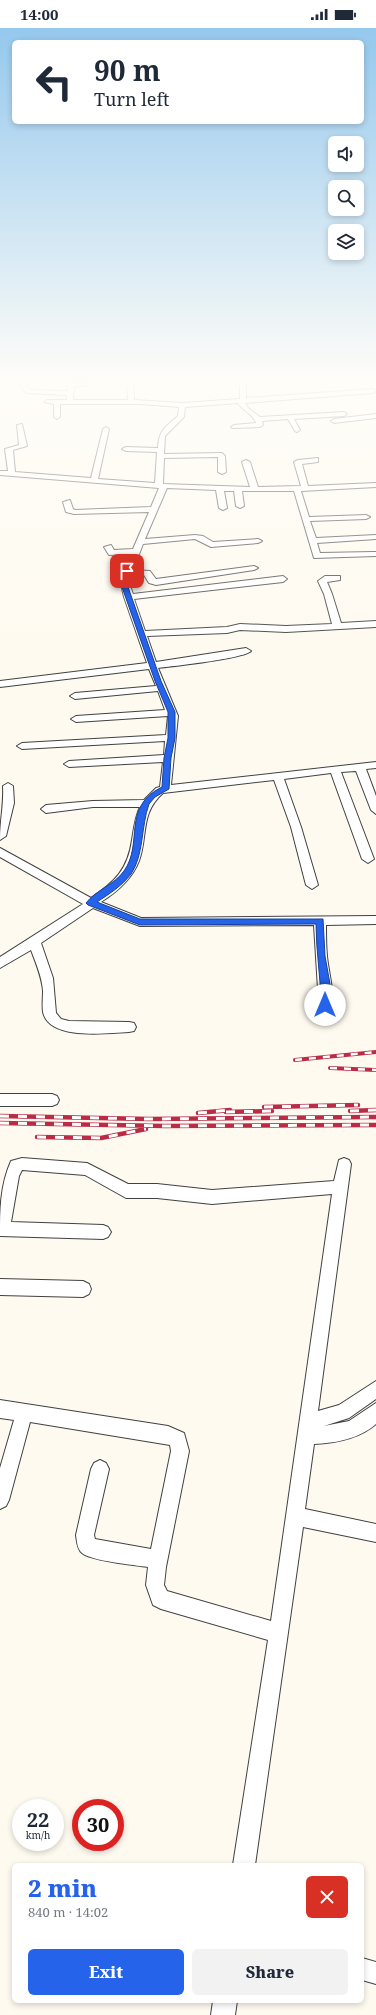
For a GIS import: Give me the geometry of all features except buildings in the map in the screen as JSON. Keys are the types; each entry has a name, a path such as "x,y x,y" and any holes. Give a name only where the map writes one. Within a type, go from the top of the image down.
{"street":[{"path":"0,473 220,489 297,490 376,485"},
{"path":"94,480 96,473"},
{"path":"162,473 162,485 155,509 126,572 124,580 128,598 141,634 172,712 172,738 168,758 165,789"},
{"path":"249,473 255,490"},
{"path":"301,473 305,489"},
{"path":"233,488 240,506"},
{"path":"328,488 370,494"},
{"path":"220,489 223,508"},
{"path":"297,490 316,555 321,557 374,554"},
{"path":"67,502 75,522"},
{"path":"72,512 155,509"},
{"path":"306,519 366,517"},
{"path":"140,542 195,537 212,544 258,541"},
{"path":"312,541 376,537"},
{"path":"108,547 112,553 136,551"},
{"path":"126,572 145,572 152,581 156,582 254,568"},
{"path":"337,578 324,579 322,581 328,594 337,626"},
{"path":"128,598 283,579"},
{"path":"141,634 227,630 240,627 286,629 376,624"},
{"path":"0,684 70,674 153,667 246,651"},
{"path":"75,696 162,688"},
{"path":"76,719 172,712"},
{"path":"22,746 172,738"},
{"path":"69,764 168,758"},
{"path":"0,963 91,903 119,882 128,872 133,862 141,814 145,803 152,795 165,789 376,765"},
{"path":"360,767 376,810"},
{"path":"335,770 368,859"},
{"path":"278,776 296,827 312,885"},
{"path":"0,836 9,803 8,786"},
{"path":"46,809 93,804 145,803"},
{"path":"0,852 91,903 140,922 376,920"},
{"path":"320,921 321,956 325,984 325,1005"},
{"path":"34,941 48,983 50,1016 55,1023 74,1026 129,1027"},
{"path":"0,1100 52,1100"},
{"path":"103,1232 1,1229 12,1176 16,1166 22,1164 87,1169 126,1191 157,1191 212,1196 342,1187"},
{"path":"244,1863 280,1633 344,1164"},
{"path":"0,1287 83,1288"},
{"path":"308,1429 343,1412 376,1389"},
{"path":"0,1408 168,1435 178,1440 180,1451 158,1560 155,1585 160,1598 280,1633"},
{"path":"308,1429 339,1434 360,1426 376,1412"},
{"path":"0,1500 24,1413"},
{"path":"100,1469 85,1535 87,1545 91,1548 158,1560"},
{"path":"296,1516 376,1533"},
{"path":"364,1970 376,1973"},
{"path":"223,2015 225,2003"}],"railway":[{"path":"295,1060 376,1052"},
{"path":"330,1068 376,1070"},
{"path":"264,1107 358,1105"},
{"path":"198,1113 230,1110"},
{"path":"350,1111 376,1110"},
{"path":"226,1112 272,1111"},
{"path":"0,1116 149,1119 376,1117"},
{"path":"0,1123 165,1126 376,1125"},
{"path":"37,1137 101,1138 146,1129"}],"route":[{"path":"127,571 124,577 125,587 150,660 172,712 172,738 168,758 165,789 152,795 145,803 141,814 133,862 128,872 119,882 91,903 131,920 150,923 320,921 321,956 325,984 325,1005"}]}
